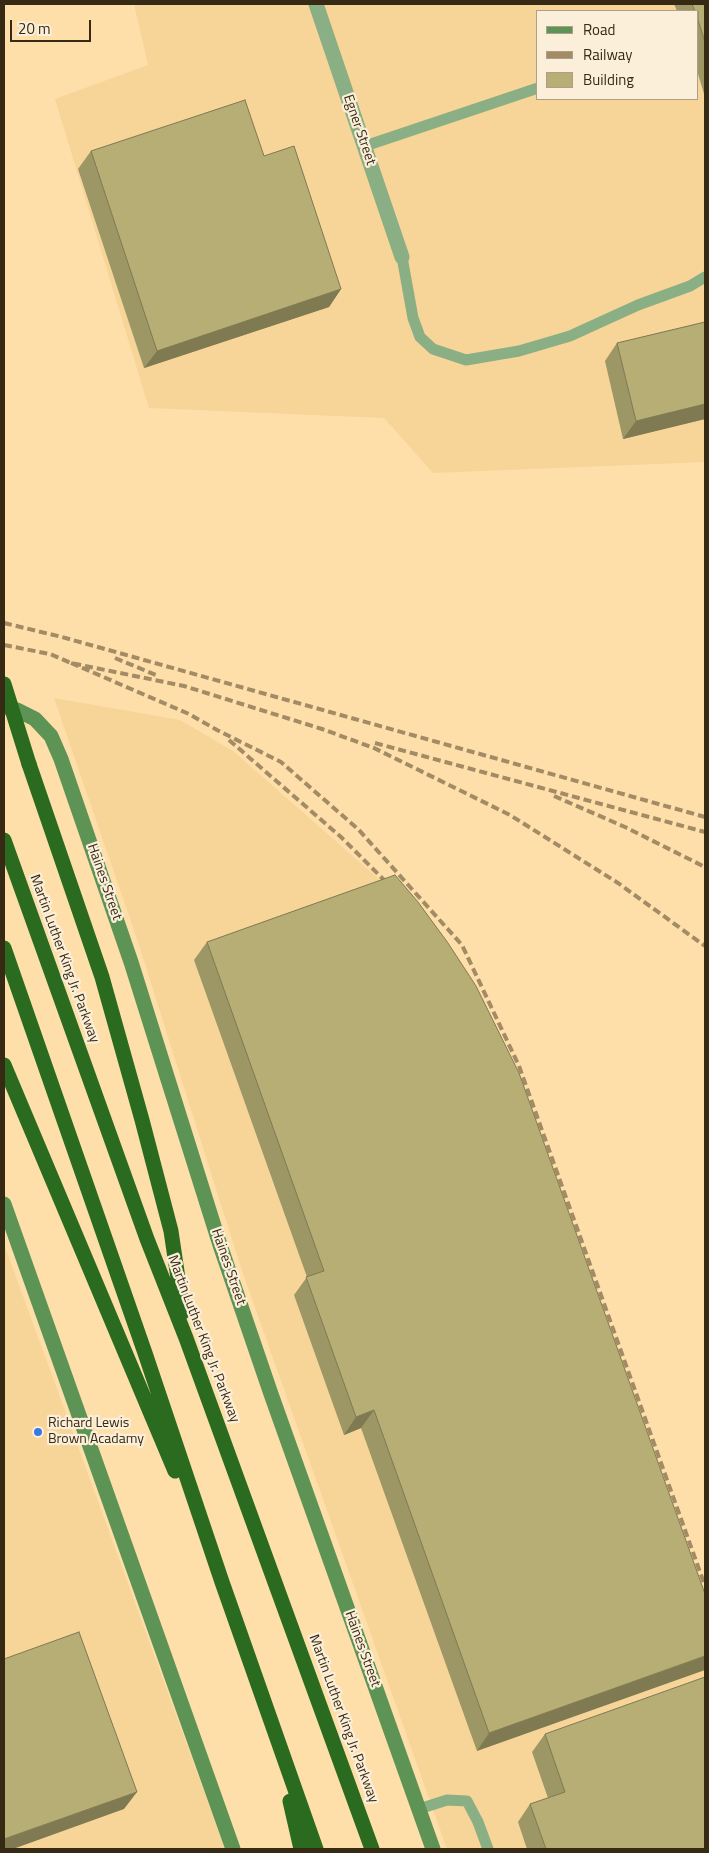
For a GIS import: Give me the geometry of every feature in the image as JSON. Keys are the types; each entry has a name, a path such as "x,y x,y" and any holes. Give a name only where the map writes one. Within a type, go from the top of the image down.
{"highway":[{"path":"4,684 29,764 102,977 142,1120 171,1231 186,1338"},
{"name":"Martin Luther King Jr. Parkway","path":"4,840 147,1239 186,1338 372,1849"},
{"path":"4,948 316,1849"},
{"path":"4,1065 222,1582"},
{"path":"269,1717 302,1849"},
{"path":"348,1782 381,1849"}],"street":[{"name":"Egner Street","path":"316,4 402,257"},
{"name":"Haines Street","path":"4,707 17,710 35,719 51,736 61,759 131,962 220,1245 433,1849"},
{"path":"4,1204 232,1849"}],"lane":[{"path":"365,146 536,89"},
{"path":"402,257 413,318 420,336 434,349 466,360 519,351 570,336 638,305 690,286 705,277"},
{"path":"419,1809 447,1800 467,1801 478,1822 488,1849"}],"shaded area":[{"path":"134,4 705,4 705,462 433,473 384,418 149,408 55,99 148,65"},
{"path":"54,698 180,720 233,751 380,880 417,921 705,1637 705,1849 447,1849 241,1268 138,942"},
{"path":"4,1244 141,1619 225,1849 4,1849"}],"building":[{"path":"692,4 705,4 705,42 699,23 699,10 695,10"},
{"path":"245,100 264,156 294,146 341,289 157,351 91,151"},
{"path":"705,322 705,404 636,421 617,343"},
{"path":"395,875 418,902 448,943 476,986 519,1073 705,1594 705,1656 489,1733 374,1410 356,1417 306,1277 324,1271 207,942"},
{"path":"79,1632 137,1792 4,1839 4,1659"},
{"path":"705,1677 705,1849 546,1849 530,1804 565,1792 545,1734"}],"railway":[{"path":"4,623 62,637 705,817"},
{"path":"4,645 50,654 71,663 184,686 322,729 374,748 510,815 618,883 705,946"},
{"path":"115,658 156,675"},
{"path":"71,663 189,714 281,762 358,829 462,945 519,1066 705,1586"},
{"path":"229,740 341,837 392,888"},
{"path":"375,743 705,832"},
{"path":"554,796 625,827 705,867"}],"place":[{"name":"Richard Lewis Brown Acadamy","path":"38,1432"}]}
